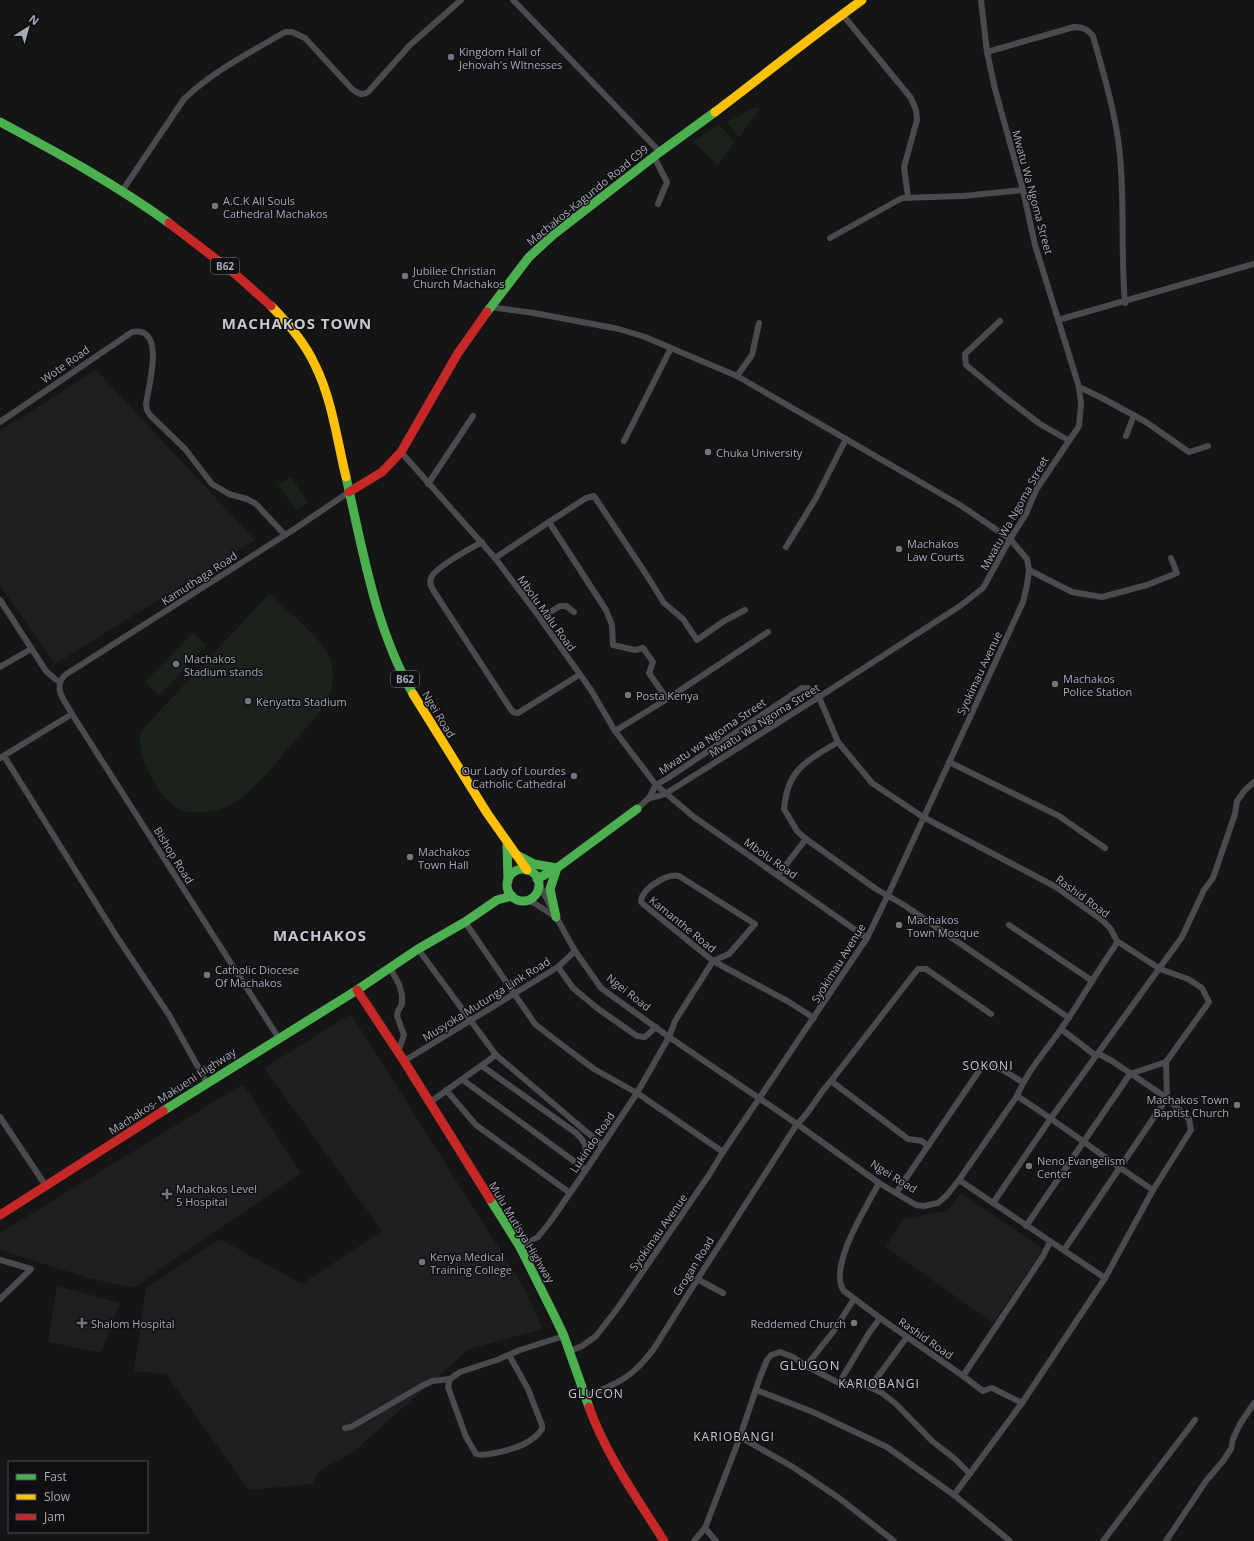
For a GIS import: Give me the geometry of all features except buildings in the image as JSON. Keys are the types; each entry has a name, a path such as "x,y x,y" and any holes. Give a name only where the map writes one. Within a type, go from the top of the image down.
{"main road":[{"name":"Machakos-Kagundo Road C99","path":"349,492 382,472 401,452 448,368 490,307 533,253 553,235 657,154 862,0"},
{"name":"B62","path":"0,122 82,166 122,190 182,231 209,252 285,320 300,339 316,365 328,404 349,492"},
{"name":"Ngei Road","path":"349,492 383,627 392,651 416,701 507,845"},
{"path":"507,845 508,883 512,896 521,901 527,900 536,895 538,882 637,809"},
{"name":"B62","path":"507,845 527,870 535,875 538,882"},
{"path":"514,853 534,864 557,868"},
{"path":"556,917 550,889 557,868"},
{"path":"497,900 514,872 518,870 527,870"},
{"path":"497,900 512,896"},
{"name":"Machakos- Makueni Highway","path":"0,1215 278,1037 357,990 418,948 465,922 497,900"},
{"name":"Mulu Mutisya Highway","path":"357,990 404,1061 520,1247 545,1294 564,1336 568,1352 593,1418 615,1463 664,1541"}],"street":[{"path":"122,190 184,99 224,68 286,32 292,32 305,38 352,90 364,94 368,92 394,61 410,45 461,0"},
{"path":"513,0 657,154 667,182 658,204"},
{"name":"Mwatu Wa Ngoma Street","path":"649,798 665,794 960,606 983,588 1010,539 1026,514 1036,490 1068,440 1079,426 1081,404 1079,387 1035,245 1023,190 995,89 987,52 981,0"},
{"path":"842,14 911,98 916,110 917,120 904,167 908,197"},
{"path":"987,52 1074,27 1088,29 1093,36 1115,120 1121,168 1123,282 1125,302"},
{"path":"830,238 902,198 963,196 1023,190"},
{"path":"1058,320 1254,264"},
{"name":"Syokimau Avenue","path":"490,307 534,313 619,329 645,337 737,376 960,505 1010,539 1026,559 1028,570 1027,585 1022,602 867,938 663,1243 604,1325 596,1336 582,1346 568,1352"},
{"path":"1000,321 965,354 966,365 1040,424 1068,440"},
{"path":"737,376 752,355 759,323"},
{"name":"Wote Road","path":"0,422 132,332 141,332 150,339 154,350 146,403 147,410 150,415 185,449 212,484 229,494 247,499 256,504 285,535"},
{"path":"624,441 671,348"},
{"path":"1079,387 1146,422 1189,452 1208,446"},
{"path":"1126,436 1134,415"},
{"path":"428,484 473,416"},
{"path":"786,547 816,498 846,439"},
{"name":"Mbolu Malu Road","path":"401,452 428,484 496,558 591,690 615,731 656,785 665,794"},
{"name":"Kamuthaga Road","path":"60,682 65,675 285,535 349,492"},
{"path":"496,558 586,498 594,496 664,603 683,619 697,640 724,621 745,610"},
{"path":"549,522 606,610 612,625 614,645 635,650 642,648 653,662 649,673 667,699"},
{"path":"482,542 435,571 430,579 430,583 433,590 510,708 513,712 518,713 579,674"},
{"path":"1028,570 1072,592 1102,598 1147,585 1177,573 1171,558"},
{"path":"0,600 46,671 60,682"},
{"path":"540,618 560,606 566,606 574,612"},
{"path":"615,731 667,699 768,632"},
{"path":"0,667 31,649"},
{"name":"Bishop Road","path":"60,682 60,693 72,714 278,1037"},
{"name":"Mwatu wa Ngoma Street","path":"656,785 802,688 808,688 814,691 819,697"},
{"name":"Rashid Road","path":"819,697 838,742 872,782 923,817 1056,887 1102,920 1110,928 1117,942"},
{"path":"72,714 2,757 117,937 169,1015 207,1083"},
{"path":"838,742 802,767 790,783 784,809 797,831 876,889 888,895 980,956 1069,1018"},
{"path":"948,762 1059,816 1105,848"},
{"path":"993,1203 1051,1118 1099,1054 1182,937 1204,890 1213,878 1235,814 1236,801 1254,782"},
{"path":"637,809 649,798 656,785"},
{"name":"Mbolu Road","path":"665,794 694,817 867,938"},
{"path":"778,875 806,839"},
{"name":"Kamanthe Road","path":"713,961 729,954 755,924 679,876 670,875 655,883 642,895 641,902 713,961 790,1002 814,1018"},
{"name":"Ngei Road","path":"538,882 575,951 601,988 670,1037 797,1124 879,1183 916,1205 938,1203 947,1195 959,1180"},
{"name":"Ngei Road","path":"527,900 556,917"},
{"path":"465,922 535,1024 594,1069 638,1093 723,1152"},
{"path":"1009,925 1091,980"},
{"path":"1026,1226 1085,1142 1130,1074 1166,1062 1209,1002 1202,988 1188,979 1160,969 1117,942 1091,980 1069,1018 1022,1082 1017,1096 959,1180 1026,1226 1105,1278"},
{"path":"418,948 496,1055 602,1145"},
{"name":"Musyoka Mutunga Link Road","path":"404,1061 558,967 575,951"},
{"path":"670,1037 675,1021 713,961"},
{"path":"558,967 573,988 596,1008 637,1036 645,1037 656,1027"},
{"path":"390,968 399,984 402,995 402,1004 397,1016 404,1035 398,1052"},
{"name":"Grogan Road","path":"585,1396 600,1391 627,1377 653,1350 797,1124 805,1117 823,1089 831,1081 918,969 926,969 992,1014"},
{"path":"954,1496 1022,1403 1105,1278 1153,1190 1191,1130 1189,1119 1167,1098 1112,1061 1099,1054 1095,1055 1061,1029"},
{"name":"Lukindo Road","path":"520,1247 538,1237 570,1193 638,1093 670,1037"},
{"path":"429,1103 496,1055"},
{"path":"1064,1250 1167,1098 1166,1062"},
{"path":"482,1066 576,1133 585,1142 587,1148 579,1165"},
{"path":"896,1193 981,1068 988,1066 998,1067 1022,1082"},
{"path":"463,1080 586,1170"},
{"path":"831,1081 908,1139 922,1142 928,1146"},
{"path":"446,1090 476,1125 570,1193"},
{"path":"1017,1096 1051,1118 1153,1190"},
{"path":"0,1117 46,1186"},
{"name":"Rashid Road","path":"879,1183 846,1247 839,1279 841,1287 854,1299 880,1318 984,1391 992,1388 1022,1403"},
{"path":"962,1376 1043,1256 1050,1242"},
{"path":"0,1260 31,1269 0,1299"},
{"path":"697,1279 723,1293"},
{"path":"806,1366 833,1332 854,1299"},
{"path":"839,1383 880,1318"},
{"path":"345,1428 351,1427 420,1386 432,1381 450,1379 460,1372 564,1336"},
{"path":"870,1387 907,1336"},
{"path":"694,1541 705,1528 740,1437 767,1360 775,1353 780,1352 793,1357 806,1366 839,1383 870,1387 882,1393 896,1404 932,1441 970,1474"},
{"path":"450,1379 448,1387 466,1437 476,1454 484,1455 521,1446 539,1433 542,1429 542,1425 526,1386 509,1355"},
{"path":"756,1390 813,1412 887,1447 954,1496 1010,1541"},
{"path":"1166,1541 1206,1481 1231,1449 1233,1439 1240,1424 1254,1403"},
{"path":"1103,1541 1195,1420"},
{"path":"740,1437 840,1498 894,1541"},
{"path":"705,1528 716,1541"}],"shaded area":[{"path":"756,107 760,109 739,137 727,122"},
{"path":"719,125 735,142 718,165 693,141"},
{"path":"96,370 255,540 55,664 0,585 0,431"},
{"path":"291,477 308,502 296,510 278,485"},
{"name":"Kenyatta Stadium","path":"269,594 303,624 326,651 330,658 333,671 333,680 330,693 322,708 312,721 260,781 240,799 227,807 212,811 189,812 182,810 169,802 161,793 147,769 142,757 140,744 141,731"},
{"name":"Machakos Stadium stands","path":"193,633 206,645 159,696 145,682"},
{"name":"Kenya Medical Training College","path":"351,1014 524,1288 543,1329 469,1349 353,1452 319,1471 312,1484 249,1490 166,1374 134,1371 146,1288 220,1239 302,1284 382,1231 264,1068"},
{"name":"Machakos Level 5 Hospital","path":"243,1084 301,1173 133,1288 88,1278 0,1250 0,1233"},
{"path":"961,1193 1043,1249 993,1323 886,1247 903,1219 947,1211"},
{"name":"Shalom Hospital","path":"57,1286 120,1303 101,1353 48,1342"}],"traffic: fast":[{"path":"487,312 529,257 553,235 660,152 715,112"},
{"path":"0,122 65,157 107,182 169,223"},
{"path":"346,477 365,561 380,616 389,643 413,694"},
{"path":"537,879 557,868 637,809"},
{"path":"507,845 508,881"},
{"path":"515,854 534,864 557,868 550,889 556,917"},
{"path":"523,869 534,874 539,885 534,896 523,901 512,896 507,885 512,874 523,869"},
{"path":"357,990 418,949 465,922 497,900 512,896"},
{"path":"163,1111 357,990"},
{"path":"490,1199 520,1247 555,1317 564,1336 589,1407"}],"traffic: slow":[{"path":"715,112 862,0"},
{"path":"271,306 290,326 301,341 321,378 334,420 346,477"},
{"path":"413,694 487,813 527,870"}],"traffic: jam":[{"path":"169,223 234,273 271,306"},
{"path":"349,492 382,472 401,452 458,353 487,312"},
{"path":"357,990 404,1061 490,1199"},
{"path":"0,1215 163,1111"},
{"path":"589,1407 613,1459 664,1541"}],"place":[{"name":"Kingdom Hall of Jehovah's WItnesses","path":"451,57"},
{"name":"A.C.K All Souls Cathedral Machakos","path":"215,206"},
{"name":"Jubilee Christian Church Machakos","path":"405,276"},
{"name":"Chuka University","path":"708,452"},
{"name":"Machakos Law Courts","path":"899,549"},
{"name":"Machakos Stadium stands","path":"176,664"},
{"name":"Machakos Police Station","path":"1055,684"},
{"name":"Posta Kenya","path":"628,695"},
{"name":"Kenyatta Stadium","path":"248,701"},
{"name":"Our Lady of Lourdes Catholic Cathedral","path":"574,776"},
{"name":"Machakos Town Hall","path":"410,857"},
{"name":"Machakos Town Mosque","path":"899,925"},
{"name":"Catholic Diocese Of Machakos","path":"207,975"},
{"name":"Machakos Town Baptist Church","path":"1237,1105"},
{"name":"Neno Evangelism Center","path":"1029,1166"},
{"name":"Machakos Level 5 Hospital","path":"167,1194"},
{"name":"Kenya Medical Training College","path":"422,1262"},
{"name":"Shalom Hospital","path":"82,1323"},
{"name":"Reddemed Church","path":"854,1323"}],"district":[{"name":"MACHAKOS TOWN","path":"297,323"},
{"name":"MACHAKOS","path":"320,935"},
{"name":"SOKONI","path":"988,1065"},
{"name":"GLUGON","path":"810,1365"},
{"name":"KARIOBANGI","path":"879,1383"},
{"name":"GLUCON","path":"596,1393"},
{"name":"KARIOBANGI","path":"734,1436"}]}
